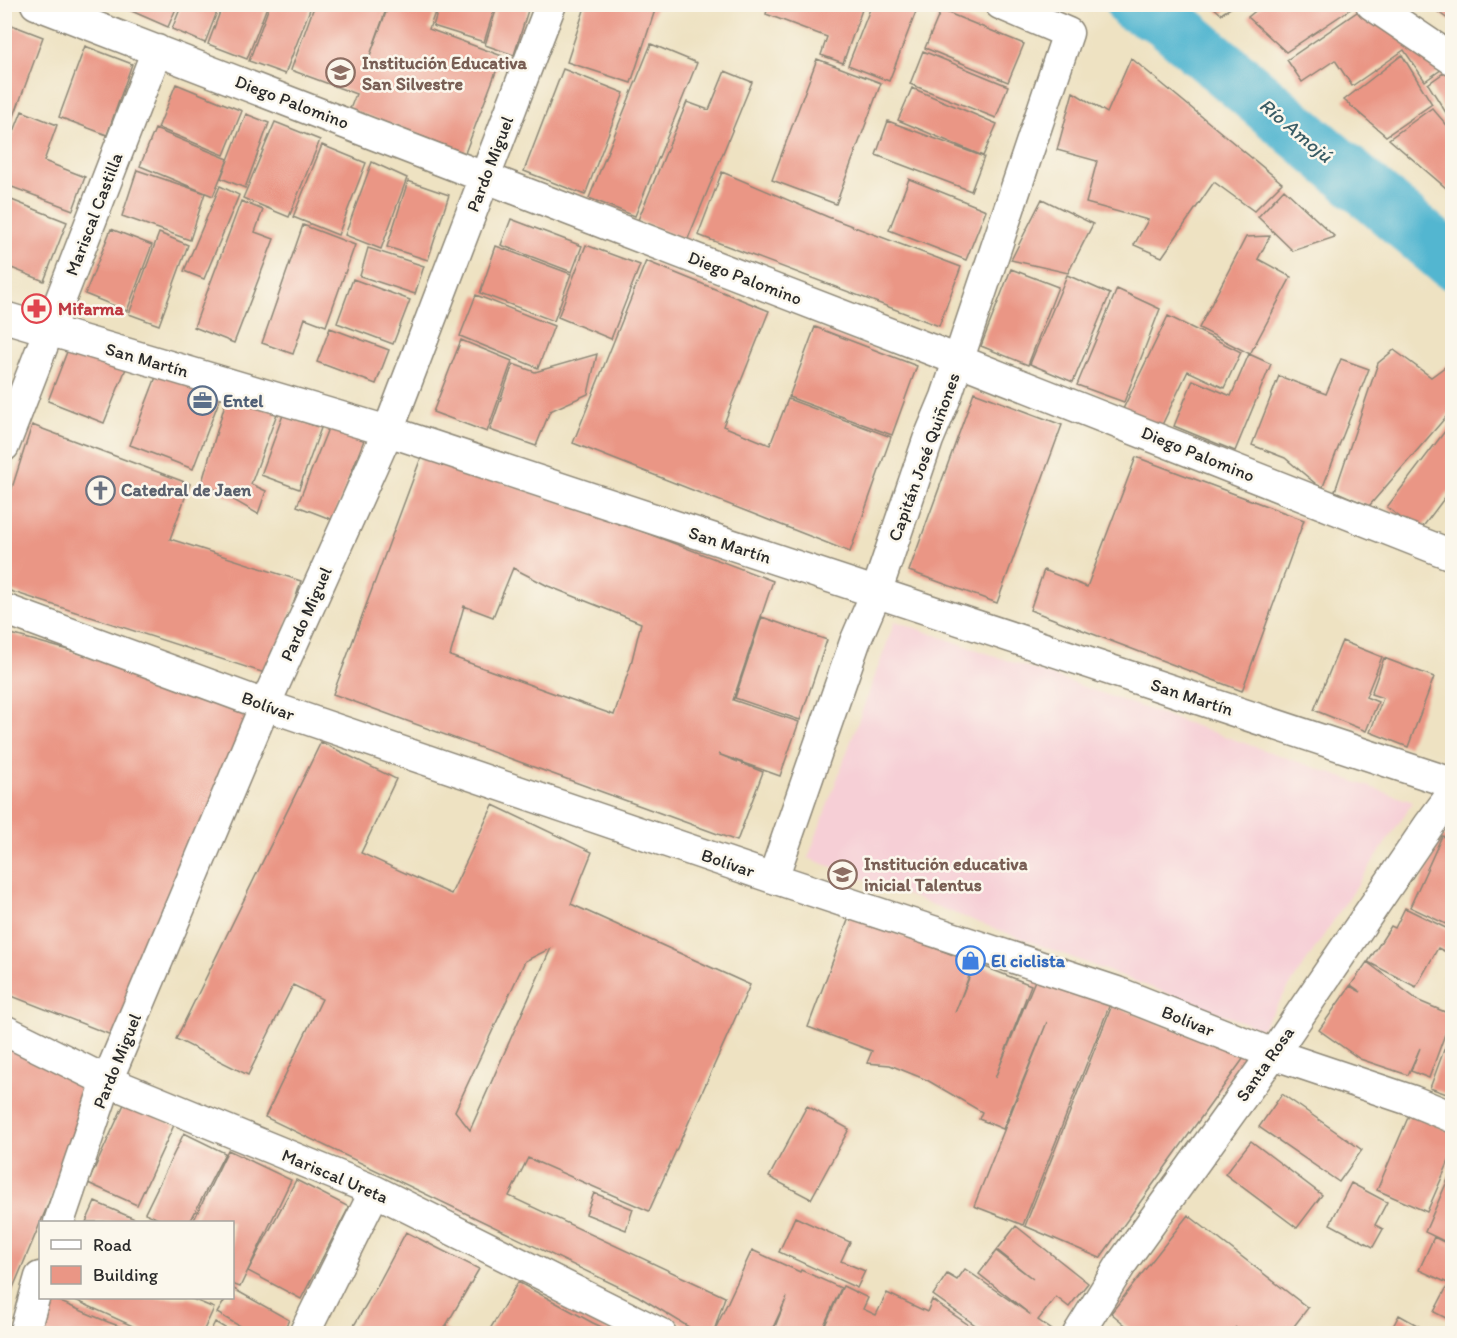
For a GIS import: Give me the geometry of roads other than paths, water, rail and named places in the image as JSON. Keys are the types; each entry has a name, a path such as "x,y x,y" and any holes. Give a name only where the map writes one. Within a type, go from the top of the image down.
{"street":[{"name":"Diego Palomino","path":"36,4 958,360 1452,555"},
{"name":"Pardo Miguel","path":"59,1221 107,1081 265,705 388,431 551,4"},
{"name":"Capitán José Quiñones","path":"773,878 855,642 876,593 928,440 946,397 1068,33 1000,4"},
{"path":"1371,4 1452,59"},
{"name":"Mariscal Castilla","path":"4,446 50,332 157,50"},
{"name":"San Martín","path":"4,317 388,431 1452,783"},
{"name":"Bolívar","path":"4,609 265,705 1117,992 1274,1054 1452,1116"},
{"name":"Santa Rosa","path":"1078,1334 1122,1263 1274,1054 1452,794"},
{"name":"Mariscal Ureta","path":"4,1030 107,1081 375,1191 661,1334"},
{"path":"304,1334 375,1191"},
{"path":"24,1334 39,1281"}],"waterway":[{"name":"Río Amojú","path":"1134,4 1163,17 1452,262"}],"place":[{"name":"Institución Educativa San Silvestre","path":"341,73"},
{"name":"Mifarma","path":"37,309"},
{"name":"Entel","path":"202,401"},
{"name":"Catedral de Jaen","path":"100,490"},
{"name":"Institución educativa inicial Talentus","path":"843,874"},
{"name":"El ciclista","path":"970,961"}]}
